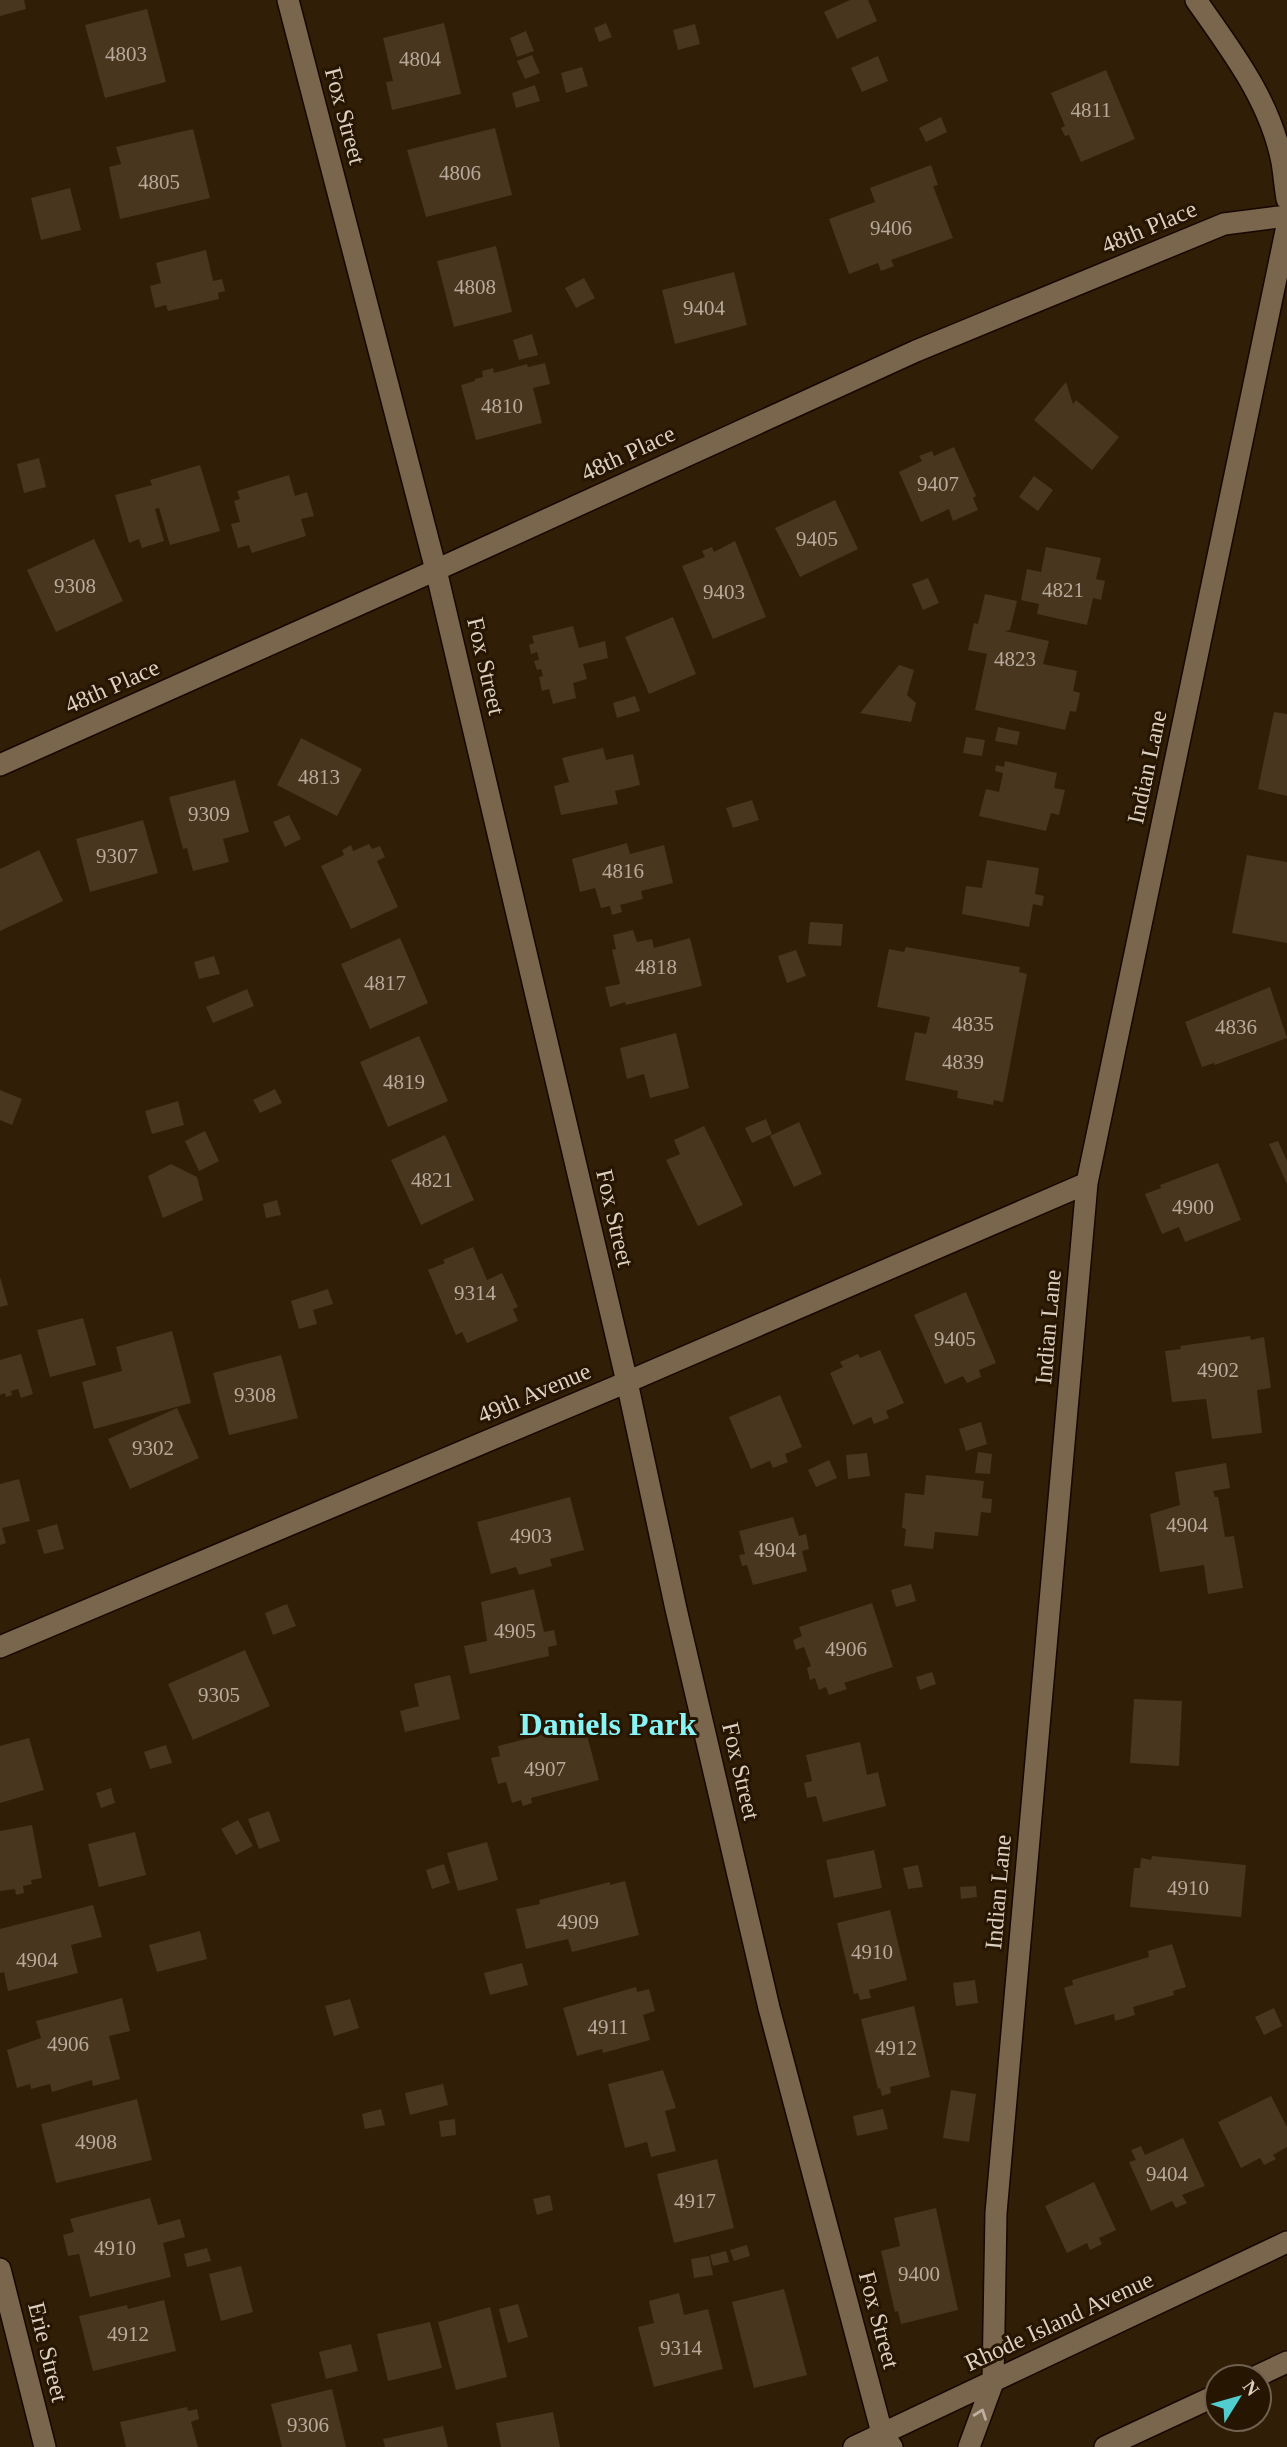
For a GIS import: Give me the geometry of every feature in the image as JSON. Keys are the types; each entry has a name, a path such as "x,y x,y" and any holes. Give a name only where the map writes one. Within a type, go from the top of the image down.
{"street":[{"name":"Fox Street","path":"288,0 436,570 627,1382 676,1609 769,2008 887,2440"},
{"path":"1196,0 1261,100 1282,160 1287,199"},
{"name":"48th Place","path":"0,765 916,351 1224,224 1287,216"},
{"name":"Indian Lane","path":"970,2447 993,2382 996,2214 1087,1183 1287,226"},
{"name":"49th Avenue","path":"0,1647 627,1382 1087,1183"},
{"name":"Rhode Island Avenue","path":"853,2447 887,2440 993,2382 1287,2242"},
{"name":"Erie Street","path":"0,2269 45,2447"},
{"path":"1105,2447 1203,2402"}],"building":[{"path":"0,0 24,0 26,9 0,16"},
{"path":"850,0 868,0 877,21 837,39 824,12"},
{"path":"147,9 166,82 105,98 85,25"},
{"path":"444,23 461,94 392,110 386,82 393,81 383,38"},
{"path":"606,23 612,37 599,42 594,28"},
{"path":"695,24 700,44 678,50 673,30"},
{"path":"526,31 534,51 517,57 510,38"},
{"path":"532,55 540,73 525,79 517,61"},
{"path":"878,56 888,81 862,92 851,68"},
{"path":"582,67 588,86 566,93 561,73"},
{"path":"1106,70 1135,139 1081,162 1069,135 1065,136 1061,128 1065,126 1051,93"},
{"path":"535,85 540,101 516,108 512,93"},
{"path":"941,117 947,132 926,142 919,128"},
{"path":"495,128 512,195 426,217 407,150"},
{"path":"193,129 210,198 120,219 109,167 121,164 116,147"},
{"path":"931,165 938,185 933,186 953,238 891,260 894,266 881,271 878,263 849,274 829,219 875,202 870,188"},
{"path":"70,188 81,230 41,240 31,198"},
{"path":"496,246 512,312 454,327 437,261"},
{"path":"206,250 213,281 222,279 225,291 218,293 219,299 168,311 166,305 155,308 150,286 161,283 156,263"},
{"path":"734,272 747,325 675,344 662,290"},
{"path":"584,278 595,298 576,308 565,288"},
{"path":"532,334 538,355 519,360 513,340"},
{"path":"545,363 550,384 533,388 542,423 476,440 461,385 483,377 482,371 493,368 494,373 527,364 528,367"},
{"path":"1066,382 1073,404 1076,400 1119,437 1092,470 1034,420"},
{"path":"954,447 976,496 973,498 978,510 953,521 949,509 921,522 899,472 922,461 919,456 932,451 934,456"},
{"path":"39,458 46,487 24,493 17,464"},
{"path":"200,465 220,531 170,545 159,508 155,509 164,541 142,548 139,539 129,543 115,495 152,485 150,480"},
{"path":"289,475 295,496 307,492 314,516 301,519 306,536 252,553 249,545 238,548 231,524 240,522 234,501 240,499 237,491"},
{"path":"1034,476 1053,490 1038,511 1019,497"},
{"path":"835,500 858,549 800,577 775,528"},
{"path":"94,539 123,601 56,632 27,570"},
{"path":"735,541 766,617 713,639 682,566 705,557 702,551 712,547 714,552"},
{"path":"1046,547 1101,558 1096,579 1105,581 1101,600 1093,598 1087,625 1037,614 1039,604 1021,600 1027,569 1041,572"},
{"path":"928,578 939,603 923,610 912,584"},
{"path":"985,594 1017,601 1010,630 1005,631 1049,641 1043,664 1077,671 1073,691 1080,693 1076,712 1070,711 1065,730 975,710 987,654 968,650 974,623 978,624"},
{"path":"673,617 696,674 649,694 625,637"},
{"path":"573,626 579,648 605,641 608,658 583,664 587,679 573,683 576,698 553,704 549,689 542,691 539,677 543,676 534,661 539,660 537,652 531,654 529,645 534,643 532,636"},
{"path":"899,665 914,670 907,695 916,703 911,722 860,713"},
{"path":"635,696 640,711 617,718 613,703"},
{"path":"1274,712 1287,714 1287,796 1258,789"},
{"path":"998,727 1020,732 1017,745 995,741"},
{"path":"966,737 985,740 982,756 963,753"},
{"path":"301,738 362,769 337,816 277,785"},
{"path":"603,748 606,760 633,754 640,785 615,791 618,804 561,815 554,786 569,782 562,758"},
{"path":"1005,761 1057,773 1054,788 1065,790 1059,815 1051,813 1046,831 979,816 986,789 999,792 1003,773 995,771 996,765 1004,767"},
{"path":"235,780 249,832 223,839 229,862 193,871 187,848 183,849 169,797"},
{"path":"752,800 759,820 733,828 726,808"},
{"path":"289,815 301,839 285,847 273,822"},
{"path":"143,820 158,873 90,892 76,839"},
{"path":"627,843 630,854 664,845 673,883 641,891 643,899 620,905 622,912 612,915 610,906 601,908 595,888 580,892 572,859"},
{"path":"369,844 372,849 380,846 385,857 377,861 398,907 351,929 321,866 344,855 342,850 351,845 353,851"},
{"path":"39,850 63,901 0,931 0,869"},
{"path":"1247,855 1287,862 1287,943 1232,933"},
{"path":"987,860 1039,868 1035,894 1044,896 1042,906 1033,904 1029,927 962,914 966,886 982,888"},
{"path":"810,922 843,924 841,946 808,944"},
{"path":"633,930 637,942 652,939 654,948 690,938 702,986 610,1007 605,987 620,984 612,950 616,949 613,935"},
{"path":"400,938 428,1003 370,1029 341,964"},
{"path":"906,947 1020,967 1019,972 1027,974 1003,1102 994,1100 993,1105 957,1098 958,1091 905,1080 915,1032 926,1034 930,1017 877,1007 889,949 904,952"},
{"path":"796,950 806,976 787,983 778,956"},
{"path":"214,956 220,974 199,979 194,962"},
{"path":"1270,987 1287,1038 1215,1065 1214,1063 1202,1067 1185,1022"},
{"path":"247,989 254,1006 213,1023 206,1007"},
{"path":"676,1033 689,1088 650,1098 644,1074 627,1079 620,1048"},
{"path":"419,1036 448,1101 388,1127 360,1062"},
{"path":"275,1089 282,1103 260,1113 253,1100"},
{"path":"0,1090 22,1099 12,1125 0,1120"},
{"path":"178,1101 184,1125 152,1134 145,1111"},
{"path":"766,1119 772,1134 752,1143 745,1128"},
{"path":"799,1122 822,1174 794,1187 770,1136"},
{"path":"704,1126 743,1205 698,1226 666,1160 680,1154 674,1140"},
{"path":"205,1131 219,1161 199,1171 185,1141"},
{"path":"445,1135 474,1200 421,1225 391,1160"},
{"path":"1278,1141 1287,1161 1287,1184 1269,1144"},
{"path":"1218,1163 1241,1220 1185,1242 1179,1227 1162,1234 1145,1194 1161,1188 1160,1185"},
{"path":"171,1164 197,1177 203,1200 163,1218 148,1176"},
{"path":"277,1200 281,1215 266,1218 263,1204"},
{"path":"473,1247 487,1280 502,1273 518,1307 513,1309 518,1321 467,1343 462,1332 456,1335 428,1270"},
{"path":"0,1277 8,1305 0,1307"},
{"path":"328,1289 333,1304 313,1310 317,1324 299,1329 291,1301"},
{"path":"966,1292 996,1363 979,1370 981,1377 967,1383 963,1376 945,1384 914,1315"},
{"path":"83,1318 96,1365 50,1377 37,1330"},
{"path":"172,1331 191,1403 94,1429 82,1382 122,1371 116,1347"},
{"path":"1250,1336 1251,1340 1264,1337 1271,1388 1257,1390 1262,1433 1212,1439 1206,1399 1172,1402 1165,1351 1181,1349 1180,1346"},
{"path":"880,1350 904,1403 886,1411 889,1418 874,1424 871,1417 853,1425 830,1373 843,1367 840,1362 858,1354 860,1358"},
{"path":"21,1354 33,1394 21,1398 18,1389 11,1391 12,1395 6,1397 5,1393 0,1395 0,1360"},
{"path":"281,1355 298,1418 229,1435 213,1373"},
{"path":"780,1395 802,1447 785,1454 788,1462 773,1468 770,1461 751,1469 729,1417"},
{"path":"177,1408 199,1458 130,1489 108,1439"},
{"path":"981,1422 987,1444 966,1451 959,1429"},
{"path":"978,1452 992,1454 990,1474 975,1473"},
{"path":"867,1453 870,1476 848,1479 846,1455"},
{"path":"829,1460 837,1478 816,1487 808,1470"},
{"path":"1226,1463 1230,1488 1213,1491 1215,1497 1218,1497 1225,1537 1234,1536 1243,1588 1208,1594 1204,1565 1160,1572 1150,1514 1180,1505 1175,1472"},
{"path":"926,1475 984,1481 982,1498 992,1499 991,1513 981,1512 978,1536 935,1532 933,1549 904,1546 906,1529 902,1528 905,1493 924,1495"},
{"path":"19,1479 30,1521 2,1528 6,1543 0,1545 0,1484"},
{"path":"570,1497 584,1550 550,1559 552,1566 519,1575 516,1567 491,1574 477,1522"},
{"path":"793,1517 799,1536 806,1534 809,1549 802,1551 807,1571 753,1585 747,1565 742,1566 739,1555 745,1554 739,1531"},
{"path":"57,1524 64,1549 44,1554 37,1530"},
{"path":"911,1584 916,1601 896,1607 891,1590"},
{"path":"534,1589 544,1632 554,1630 557,1645 548,1647 549,1656 470,1674 464,1646 487,1641 481,1602"},
{"path":"872,1603 893,1667 844,1683 847,1689 829,1695 826,1687 819,1690 815,1678 810,1680 807,1668 811,1666 804,1647 796,1650 793,1640 802,1636 799,1627"},
{"path":"287,1604 296,1626 273,1635 265,1613"},
{"path":"245,1650 270,1706 193,1740 168,1684"},
{"path":"932,1672 936,1684 920,1690 916,1677"},
{"path":"450,1675 460,1719 405,1732 400,1711 419,1706 414,1684"},
{"path":"1134,1699 1182,1701 1179,1766 1130,1763"},
{"path":"584,1724 599,1780 531,1798 532,1803 523,1806 521,1800 512,1803 506,1782 498,1784 491,1758 500,1756 498,1746"},
{"path":"29,1738 44,1790 0,1803 0,1746"},
{"path":"860,1742 867,1775 878,1772 886,1806 823,1822 816,1796 807,1798 804,1783 812,1781 806,1755"},
{"path":"166,1745 172,1763 150,1769 144,1752"},
{"path":"111,1788 115,1803 101,1808 96,1793"},
{"path":"269,1811 280,1841 259,1849 248,1819"},
{"path":"238,1820 253,1846 236,1855 221,1829"},
{"path":"32,1825 42,1878 31,1880 32,1884 23,1886 24,1893 16,1895 15,1889 0,1891 0,1831"},
{"path":"135,1832 146,1875 99,1887 88,1844"},
{"path":"487,1842 498,1880 458,1891 447,1853"},
{"path":"874,1850 882,1888 834,1898 826,1860"},
{"path":"1152,1856 1246,1865 1241,1917 1130,1907 1134,1868 1140,1868 1141,1858 1151,1860"},
{"path":"444,1864 450,1883 432,1889 426,1870"},
{"path":"918,1865 923,1887 908,1889 903,1868"},
{"path":"625,1881 639,1935 572,1952 568,1939 526,1949 516,1909 540,1904 539,1900 610,1882 610,1885"},
{"path":"976,1886 977,1897 961,1899 960,1887"},
{"path":"93,1905 102,1937 71,1945 78,1973 8,1991 4,1972 0,1973 0,1929"},
{"path":"890,1910 907,1980 869,1990 871,1998 860,2000 858,1993 854,1994 837,1923"},
{"path":"200,1931 207,1959 157,1972 149,1945"},
{"path":"1172,1944 1186,1987 1173,1991 1174,1995 1133,2007 1135,2015 1115,2021 1114,2014 1075,2025 1064,1988 1073,1985 1072,1980 1149,1957 1148,1951"},
{"path":"522,1963 528,1985 490,1995 484,1973"},
{"path":"975,1980 978,2003 956,2006 953,1983"},
{"path":"636,1987 637,1992 649,1989 655,2011 643,2015 650,2040 603,2053 602,2049 577,2056 563,2008"},
{"path":"122,1998 130,2031 109,2036 120,2079 93,2086 92,2080 52,2092 50,2084 31,2089 30,2084 17,2088 7,2050 41,2038 36,2021"},
{"path":"350,1999 359,2028 334,2036 325,2006"},
{"path":"914,2006 930,2077 890,2087 891,2093 882,2096 861,2019"},
{"path":"1274,2008 1282,2026 1264,2035 1255,2017"},
{"path":"663,2070 676,2108 665,2111 676,2151 651,2157 647,2142 625,2148 608,2084"},
{"path":"443,2084 448,2105 410,2115 405,2093"},
{"path":"951,2090 976,2094 969,2142 943,2138"},
{"path":"1271,2096 1287,2127 1287,2147 1273,2155 1276,2159 1264,2165 1260,2158 1241,2168 1218,2122"},
{"path":"137,2099 152,2160 56,2183 41,2124"},
{"path":"381,2109 385,2125 365,2129 362,2114"},
{"path":"883,2109 888,2129 857,2136 853,2116"},
{"path":"455,2119 456,2135 441,2137 439,2121"},
{"path":"1183,2138 1205,2186 1182,2195 1187,2203 1176,2208 1172,2201 1151,2211 1129,2162 1136,2160 1131,2150 1141,2146 1145,2155"},
{"path":"717,2159 734,2228 674,2243 657,2174"},
{"path":"1094,2182 1116,2230 1099,2238 1102,2244 1090,2250 1087,2243 1067,2253 1045,2206"},
{"path":"550,2195 553,2210 537,2215 533,2199"},
{"path":"150,2198 158,2225 180,2219 185,2237 163,2243 171,2277 90,2297 79,2254 68,2256 63,2235 74,2232 70,2219"},
{"path":"936,2208 958,2310 901,2324 898,2311 895,2312 881,2251 900,2246 894,2218"},
{"path":"747,2245 750,2256 734,2261 730,2250"},
{"path":"207,2248 211,2261 187,2267 184,2254"},
{"path":"726,2251 729,2262 713,2266 710,2255"},
{"path":"709,2256 713,2275 694,2278 691,2259"},
{"path":"241,2266 253,2312 221,2321 209,2274"},
{"path":"784,2289 807,2375 754,2388 732,2302"},
{"path":"679,2293 684,2315 708,2309 723,2369 654,2387 638,2327 654,2323 649,2301"},
{"path":"164,2300 176,2351 93,2371 79,2316 127,2305 128,2309"},
{"path":"518,2304 528,2337 508,2343 499,2309"},
{"path":"490,2307 507,2377 456,2390 438,2322"},
{"path":"430,2322 442,2368 388,2381 377,2334"},
{"path":"351,2344 358,2371 326,2379 319,2352"},
{"path":"332,2389 346,2447 282,2447 271,2404"},
{"path":"187,2407 188,2411 197,2409 199,2419 191,2422 198,2447 126,2447 120,2422"},
{"path":"553,2412 560,2447 501,2447 496,2423"},
{"path":"443,2426 448,2447 385,2447 383,2439"}],"district":[{"name":"Daniels Park","path":"608,1724"}]}
